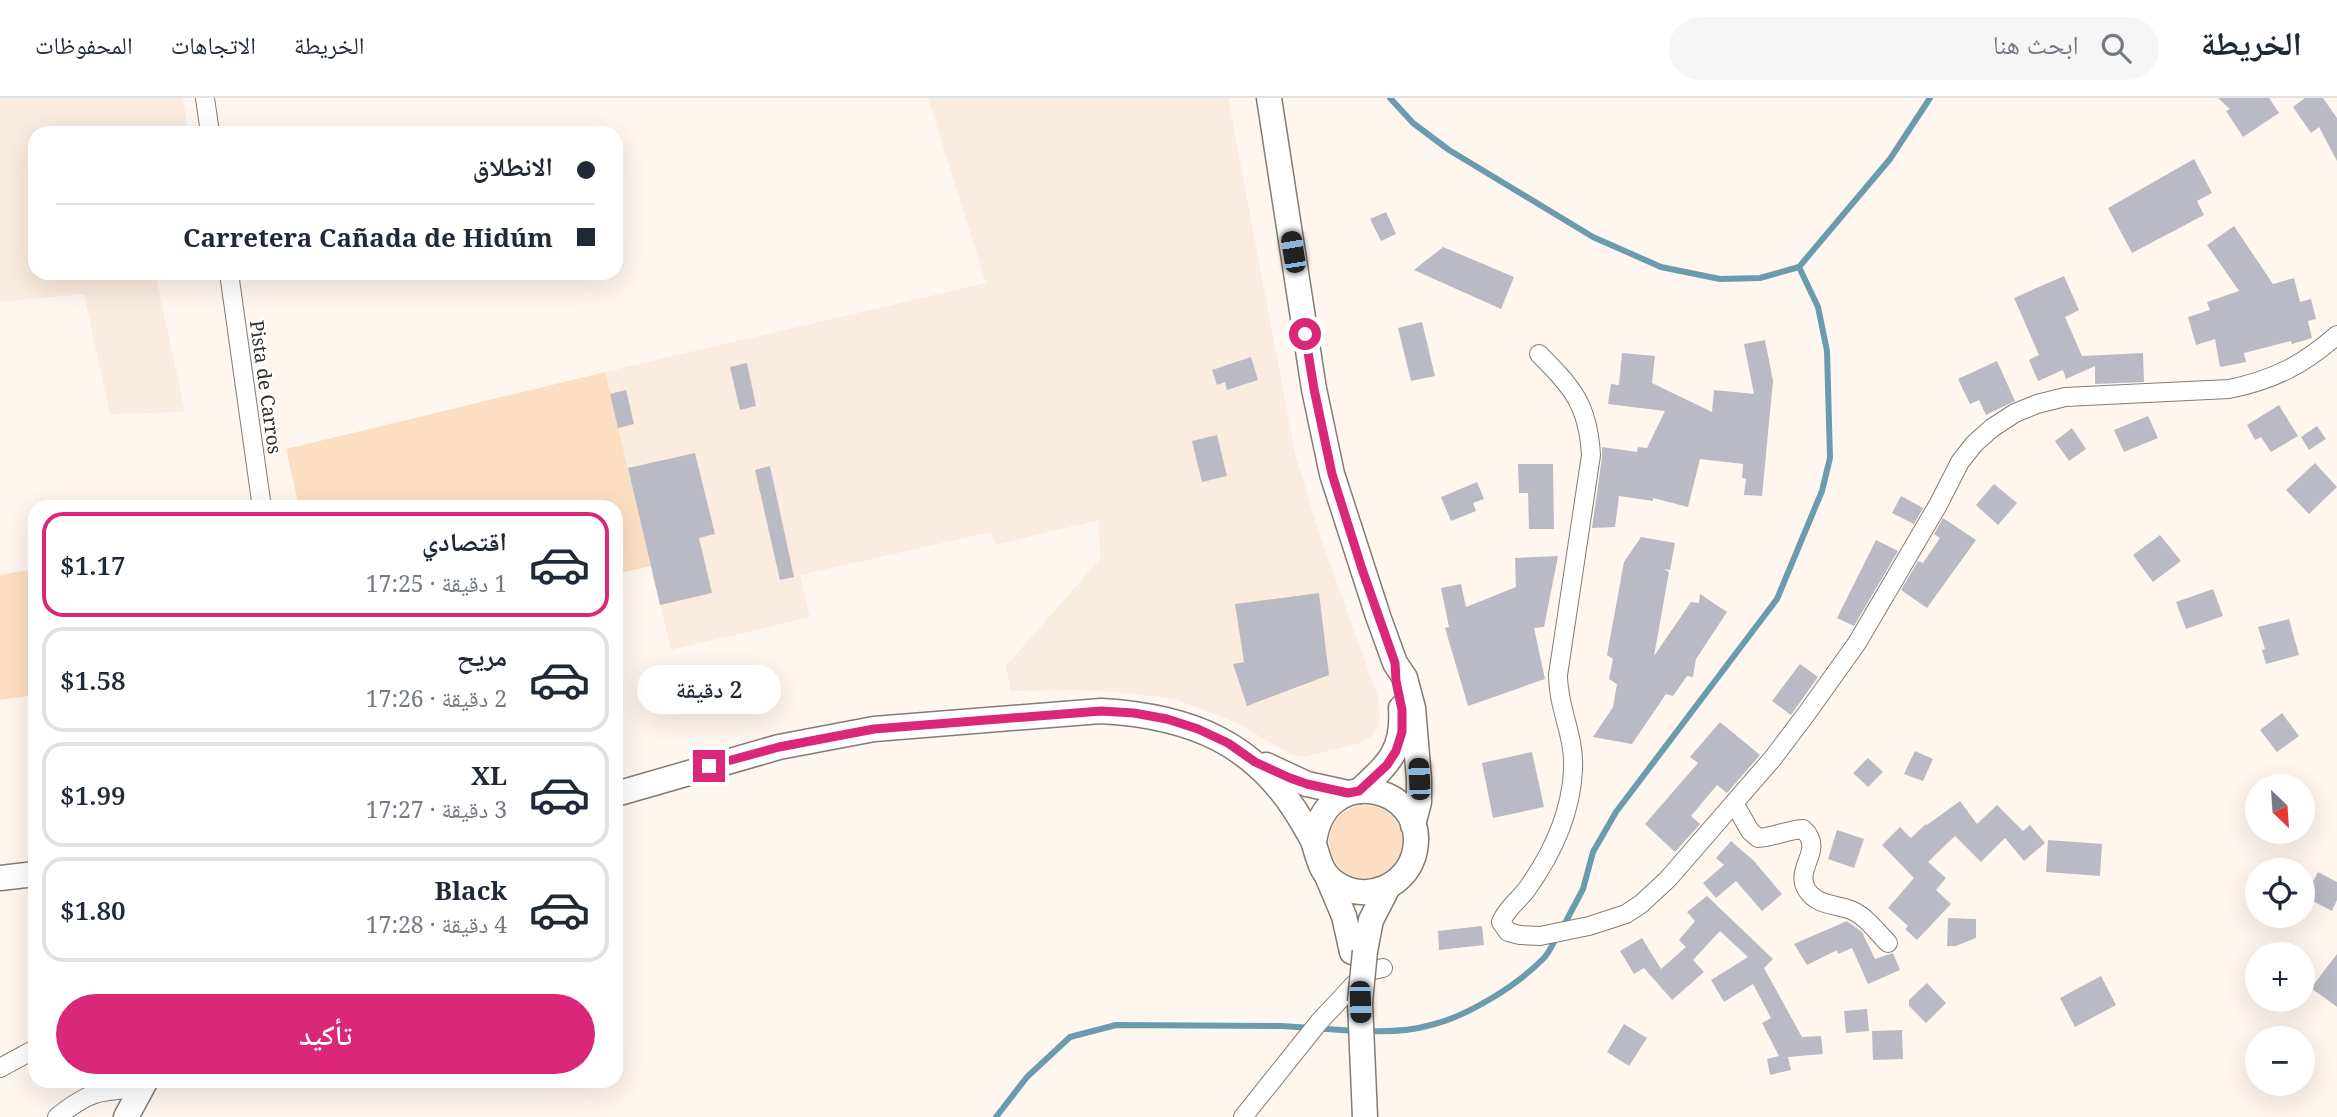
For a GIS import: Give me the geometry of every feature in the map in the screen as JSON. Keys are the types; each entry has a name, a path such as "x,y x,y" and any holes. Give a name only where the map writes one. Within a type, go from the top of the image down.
{"main road":[{"path":"1269,98 1314,389 1332,474 1395,663 1405,678 1413,708 1417,740 1419,802 1413,825 1415,849 1412,860 1406,871 1388,887 1359,951"},
{"path":"1314,843 1319,818 1326,808 1353,792 1387,765 1396,751 1402,732 1402,710 1395,663"},
{"path":"623,792 779,747 874,729 1101,711 1167,719 1198,729 1228,743 1255,762 1282,791 1314,843 1320,866 1359,951 1364,1109"},
{"path":"1255,762 1307,784 1353,792 1373,791 1386,795 1398,802 1413,825"},
{"path":"0,878 28,875"},
{"path":"1326,875 1348,890 1362,892 1388,887"},
{"path":"126,1117 141,1088"}],"street":[{"path":"205,98 209,126"},
{"name":"Pista de Carros","path":"230,280 261,500"},
{"path":"1539,354 1567,382 1583,408 1590,433 1591,455 1558,675 1558,694 1572,737 1573,770 1567,815 1542,867 1519,900 1507,909 1501,922 1508,932 1540,936 1589,926 1626,914 1668,879 1773,758 1857,643 1960,462 1974,444 1992,428 2015,413 2065,397 2229,389 2253,384 2295,367 2316,354 2337,335"},
{"path":"1734,803 1750,831 1758,838 1793,830 1803,830 1810,836 1812,846 1803,876 1805,888 1814,898 1851,910 1863,917 1888,943"},
{"path":"1243,1117 1319,1022 1361,977 1382,968"},
{"path":"0,1068 28,1053"},
{"path":"57,1117 77,1101 96,1092 123,1088"}],"shaded area":[{"path":"0,98 183,98 187,126 28,126 28,280 157,280 185,412 110,414 84,294 0,302"},
{"path":"928,98 1228,98 1295,453 1319,533 1378,697 1380,714 1377,729 1371,737 1360,743 1302,757 1290,754 1237,723 1175,699 1117,692 1011,691 1006,666 1100,559 1099,520 995,545 991,532 800,575 810,617 671,650 605,372 986,283"},
{"path":"605,372 651,566 623,572 623,500 297,500 286,449"},
{"path":"28,570 28,696 0,700 0,575"},
{"path":"1366,805 1380,808 1392,816 1400,828 1403,842 1400,856 1392,868 1380,876 1366,879 1352,876 1340,868 1332,856 1329,842 1332,828 1340,816 1352,808"}],"building":[{"path":"2218,98 2269,98 2279,113 2243,137 2226,111 2230,109"},
{"path":"2305,98 2323,98 2337,118 2337,161 2319,127 2311,133 2293,107"},
{"path":"2194,159 2212,193 2197,201 2204,215 2132,253 2108,208"},
{"path":"1386,212 1396,234 1381,241 1370,219"},
{"path":"2234,226 2273,284 2294,278 2300,302 2311,299 2316,319 2308,321 2312,338 2244,353 2246,362 2220,367 2215,339 2196,345 2188,317 2210,310 2207,302 2239,291 2207,245"},
{"path":"1443,247 1514,277 1501,309 1414,270"},
{"path":"2064,276 2079,310 2065,317 2082,356 2143,353 2144,382 2095,384 2095,366 2066,379 2063,370 2038,381 2029,360 2039,355 2014,298"},
{"path":"1422,322 1435,376 1411,381 1398,328"},
{"path":"1765,340 1773,381 1762,496 1744,495 1746,479 1742,478 1743,464 1700,459 1688,507 1653,498 1653,501 1619,496 1615,527 1592,528 1602,447 1637,452 1638,447 1647,448 1665,411 1608,404 1611,384 1619,385 1622,353 1655,356 1652,383 1712,412 1714,390 1754,394 1744,344"},
{"path":"1251,357 1258,380 1227,390 1225,382 1217,385 1212,370"},
{"path":"1997,361 2015,401 1986,415 1979,400 1970,404 1958,379"},
{"path":"747,363 756,406 740,410 730,367"},
{"path":"626,390 634,424 618,428 610,394"},
{"path":"2279,405 2298,436 2271,452 2261,437 2255,440 2247,425"},
{"path":"2148,416 2158,438 2124,452 2114,430"},
{"path":"2317,426 2326,439 2309,450 2301,437"},
{"path":"2072,428 2086,449 2069,461 2055,441"},
{"path":"1217,435 1227,476 1202,482 1192,441"},
{"path":"695,453 715,534 699,538 712,593 660,605 628,468"},
{"path":"2315,463 2337,487 2309,514 2286,490"},
{"path":"1518,464 1553,464 1554,529 1529,529 1528,493 1519,493"},
{"path":"770,466 794,577 780,580 755,470"},
{"path":"1477,482 1484,499 1473,503 1476,511 1451,521 1441,497"},
{"path":"1994,484 2017,503 1998,525 1976,505"},
{"path":"1901,496 1923,508 1914,524 1892,513"},
{"path":"1943,518 1976,540 1927,608 1901,590 1918,561 1923,563 1940,538 1934,534"},
{"path":"2160,535 2181,561 2153,582 2133,555"},
{"path":"1641,537 1675,543 1670,570 1664,569 1669,572 1654,656 1691,602 1699,603 1700,594 1727,612 1696,659 1693,677 1687,676 1673,696 1666,694 1632,744 1593,737 1613,707 1617,684 1609,679 1613,659 1607,655 1624,562"},
{"path":"1876,540 1898,551 1854,626 1837,618"},
{"path":"1558,556 1544,627 1534,628 1545,679 1468,706 1445,628 1449,627 1441,588 1461,584 1466,607 1516,587 1515,558"},
{"path":"2213,589 2223,616 2186,629 2176,602"},
{"path":"1319,593 1329,675 1247,706 1233,664 1244,662 1235,604"},
{"path":"2289,619 2299,655 2266,664 2262,650 2265,649 2258,627"},
{"path":"1800,664 1818,677 1791,715 1772,701"},
{"path":"2282,713 2299,736 2277,752 2260,730"},
{"path":"1720,722 1760,755 1727,793 1717,785 1691,816 1700,824 1675,852 1645,824 1698,763 1690,757"},
{"path":"1915,751 1933,759 1923,781 1904,774"},
{"path":"1532,752 1544,807 1493,818 1482,763"},
{"path":"1868,758 1883,772 1868,787 1853,773"},
{"path":"1960,801 1977,824 1997,805 2023,831 2030,825 2045,843 2024,861 2005,838 1981,862 1955,836 1928,862 1946,878 1936,890 1951,904 1917,940 1905,929 1908,926 1888,908 1914,878 1882,845 1900,827 1911,838 1926,824"},
{"path":"1837,830 1864,839 1854,868 1828,859"},
{"path":"2048,840 2102,844 2100,876 2046,872"},
{"path":"1731,841 1754,861 1782,894 1762,911 1736,881 1716,898 1703,883 1724,865 1716,858"},
{"path":"2318,872 2337,882 2337,900 2332,911 2315,902 2315,878"},
{"path":"1707,896 1773,959 1764,968 1802,1037 1821,1036 1823,1054 1788,1057 1791,1070 1770,1075 1767,1059 1779,1056 1762,1023 1771,1018 1753,984 1724,1002 1711,980 1748,957 1720,931 1693,960 1704,972 1672,1000 1644,968 1634,974 1620,951 1642,938 1661,969 1686,947 1679,940 1695,921 1687,912"},
{"path":"1948,918 1976,919 1976,938 1956,946 1947,946"},
{"path":"1847,921 1862,932 1875,959 1893,953 1900,970 1868,984 1852,948 1838,954 1837,950 1807,965 1794,944"},
{"path":"1482,926 1484,945 1439,950 1438,931"},
{"path":"2337,954 2337,1007 2315,991 2315,983"},
{"path":"2101,976 2116,1005 2075,1027 2060,998"},
{"path":"1927,983 1946,1003 1926,1023 1909,1006 1909,1000"},
{"path":"1867,1009 1869,1031 1846,1033 1844,1011"},
{"path":"1624,1024 1647,1038 1629,1066 1607,1052"},
{"path":"1902,1030 1903,1059 1873,1060 1872,1031"}],"waterway":[{"path":"1390,98 1413,123 1449,150 1593,237 1661,267 1720,279 1760,278 1799,267 1890,159 1930,98"},
{"path":"1563,927 1583,889 1593,852 1616,812 1777,599 1822,491 1830,458 1827,351 1818,307 1799,267"},
{"path":"1366,1031 1399,1031 1423,1027 1460,1015 1505,989 1532,969 1547,954 1557,936"},
{"path":"996,1117 1027,1077 1070,1037 1116,1025 1282,1026 1356,1031"}],"route":[{"path":"709,766 779,747 874,729 1101,711 1167,719 1228,743 1255,762 1290,778 1348,793 1359,791 1387,765 1396,751 1402,732 1402,710 1395,663 1332,474 1305,334"}]}
